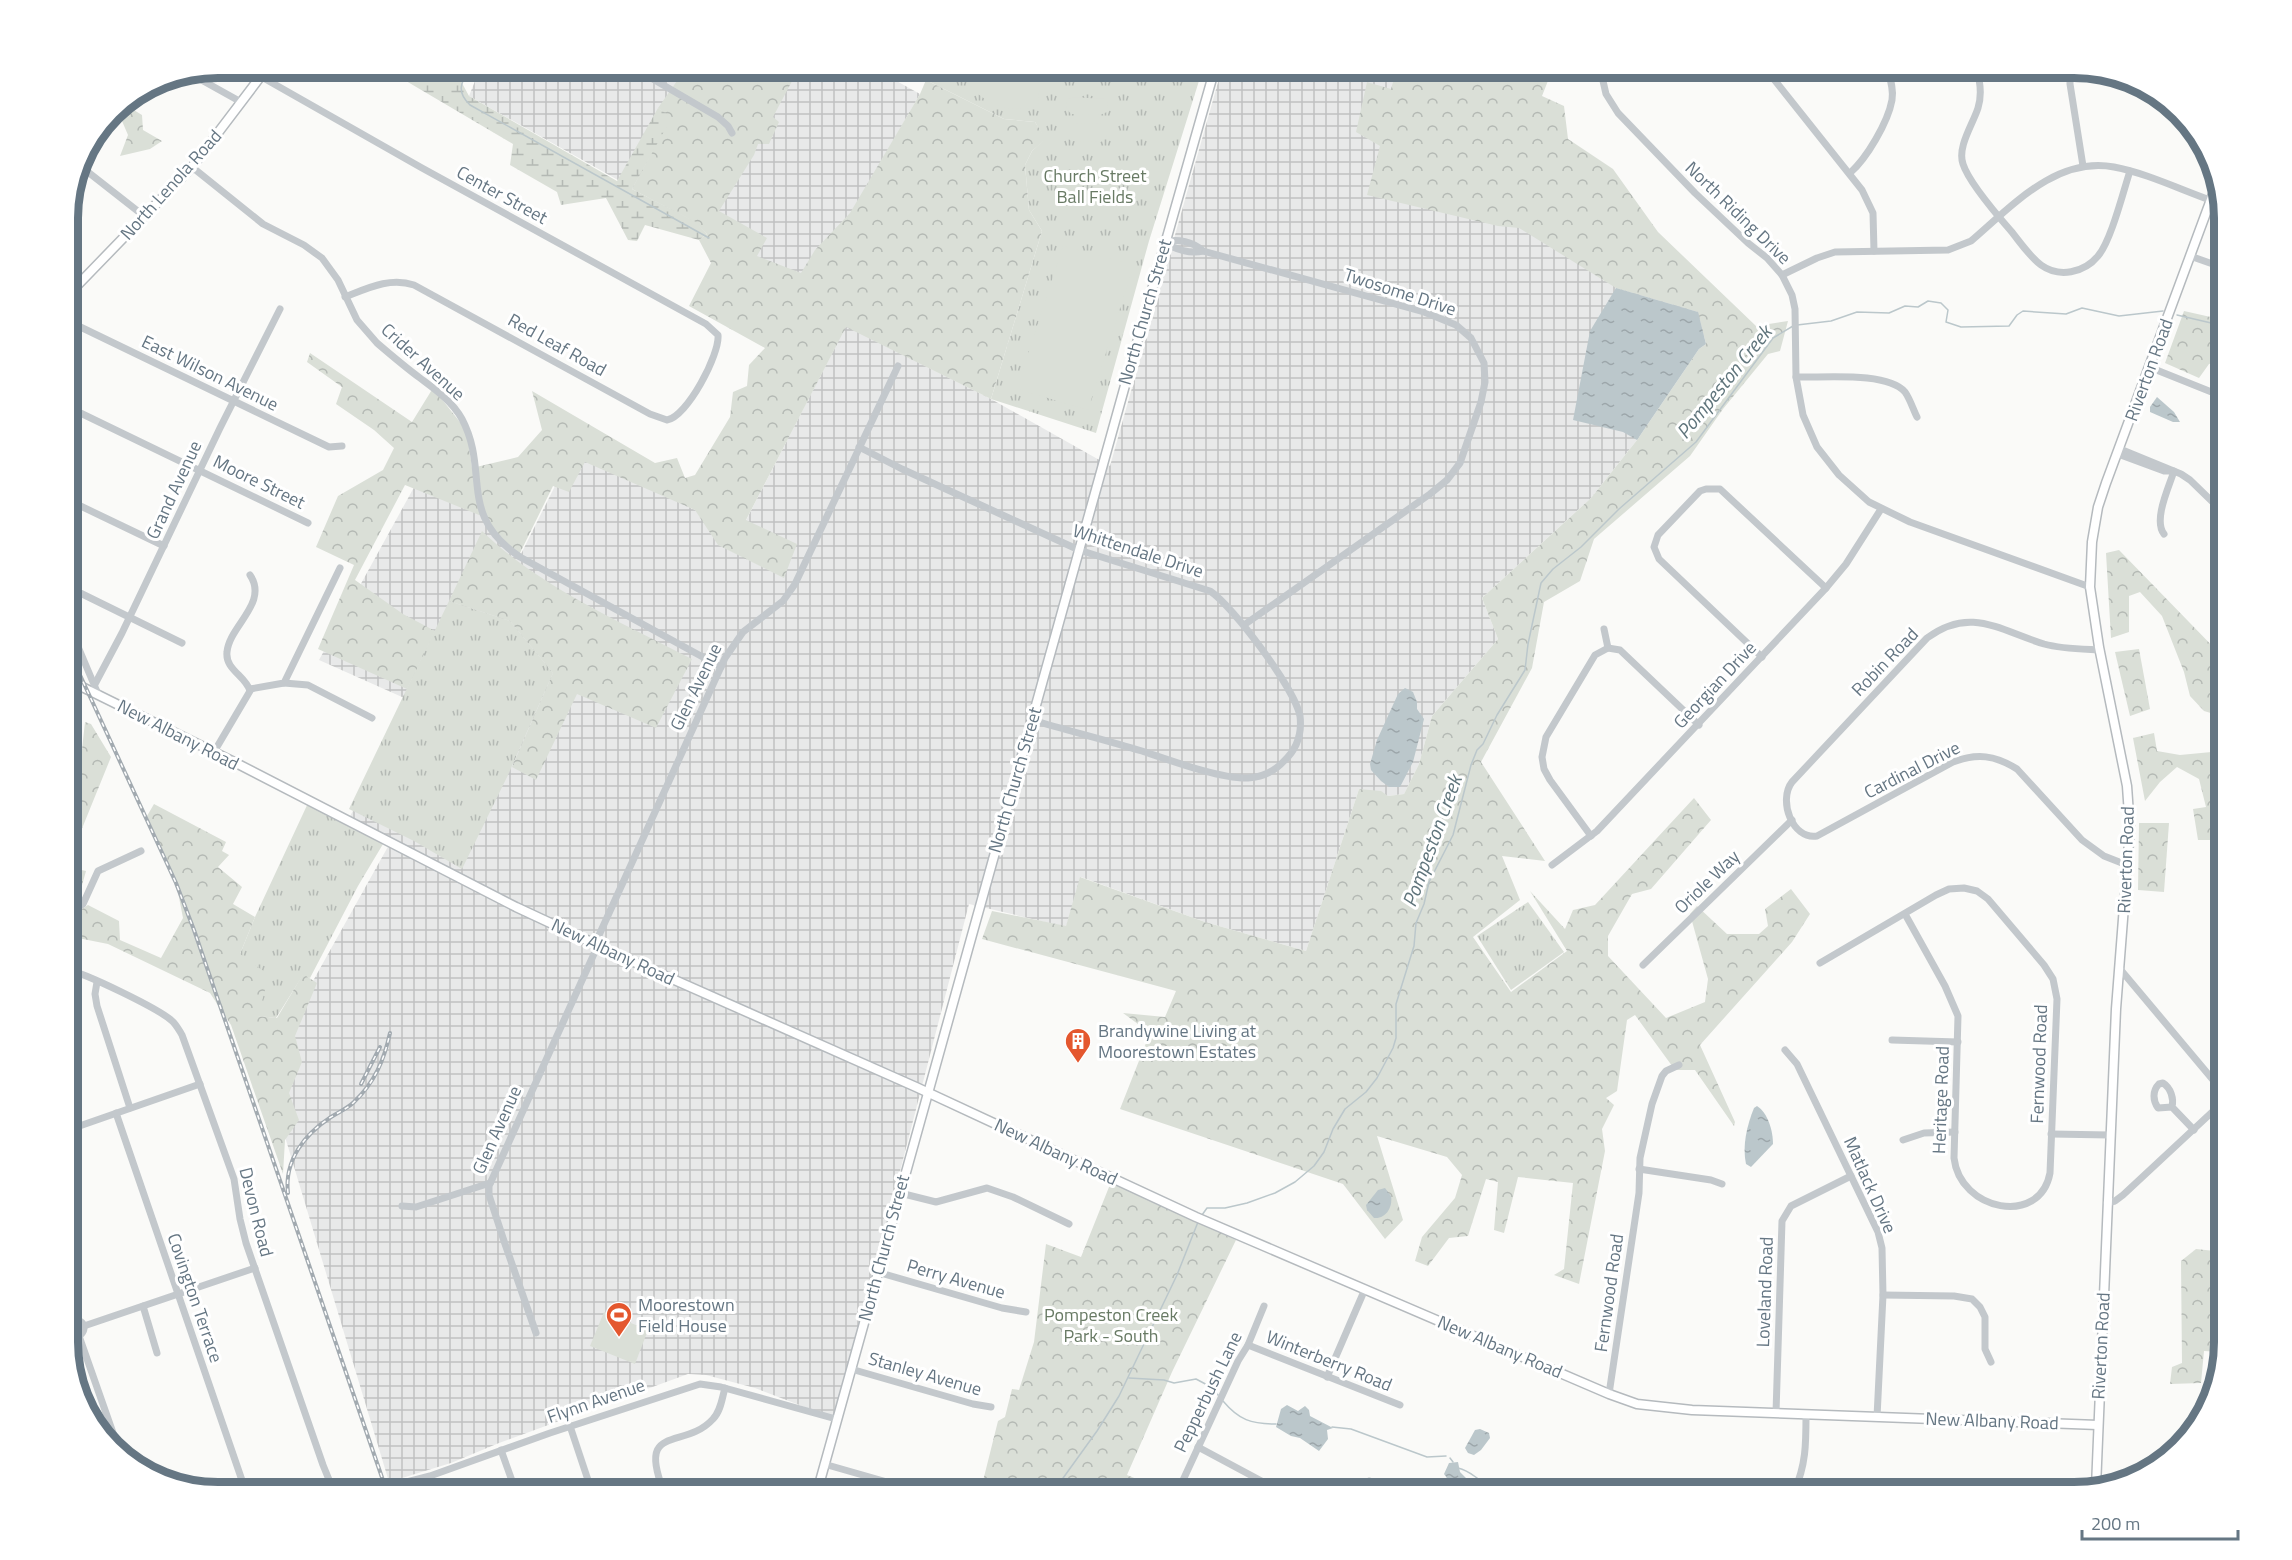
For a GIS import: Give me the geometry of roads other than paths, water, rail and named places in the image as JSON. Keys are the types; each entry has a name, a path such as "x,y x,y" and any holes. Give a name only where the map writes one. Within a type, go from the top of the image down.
{"main road":[{"name":"North Lenola Road","path":"78,284 192,167 259,78"},
{"name":"North Church Street","path":"820,1482 1212,78"},
{"name":"Riverton Road","path":"2096,1480 2110,1135 2130,829 2127,786 2090,587 2092,542 2098,507 2212,195"},
{"name":"New Albany Road","path":"78,685 347,822 596,944 927,1092 1196,1217 1609,1394 1650,1406 1806,1415 2098,1425"}],"street":[{"name":"Center Street","path":"264,78 696,318 718,335 718,346"},
{"path":"651,78 718,117 732,133"},
{"name":"North Riding Drive","path":"1602,78 1606,94 1618,113 1695,193 1767,258 1782,275 1795,309 1796,377 1803,415 1826,461 1854,490 1881,509 1951,538 2090,587"},
{"path":"1773,78 1865,195 1873,213 1874,251"},
{"path":"1850,173 1867,154 1892,102 1889,78"},
{"path":"1978,78 1980,89 1978,106 1962,150 1962,162 1967,174 1999,217 2041,265 2057,272 2076,271 2090,265 2101,252 2130,171"},
{"path":"2070,78 2082,166"},
{"path":"200,79 241,102"},
{"path":"1782,275 1835,252 1948,250 1971,240 2045,181 2062,172 2082,166 2106,165 2130,171 2210,200"},
{"name":"Crider Avenue","path":"192,167 263,224 304,245 322,258 331,268 357,320 372,338 445,398 457,411 471,446 480,510 498,540 520,557 721,667"},
{"path":"86,170 144,216"},
{"name":"Twosome Drive","path":"1165,242 1174,238 1199,246 1203,251 1379,299 1446,320 1471,338 1481,354 1485,372 1484,392 1469,444 1460,463 1447,480 1244,626"},
{"path":"2190,256 2214,264"},
{"name":"Red Leaf Road","path":"345,297 391,282 414,285 650,414 667,420 681,412 692,398 718,346"},
{"name":"Grand Avenue","path":"95,684 280,309"},
{"name":"East Wilson Avenue","path":"78,326 329,447 342,446"},
{"name":"Glen Avenue","path":"536,1333 490,1200 488,1191 490,1183 721,667 743,632 776,607 790,593 898,366"},
{"path":"2149,367 2214,393"},
{"path":"1796,377 1869,379 1890,382 1905,393 1917,417"},
{"name":"Moore Street","path":"78,412 308,523"},
{"name":"Whittendale Drive","path":"859,447 909,473 1079,550 1210,591 1227,604 1287,686 1300,714 1300,734 1294,749 1283,763 1269,772 1251,778 1231,777 1032,720"},
{"path":"2119,452 2174,471 2190,480 2214,503"},
{"path":"2164,534 2160,529 2159,518 2174,471"},
{"path":"1762,657 1659,559 1654,547 1658,535 1700,491 1720,489 1826,588"},
{"path":"78,505 164,546"},
{"name":"Georgian Drive","path":"1552,865 1591,836 1699,725 1826,588 1846,564 1881,509"},
{"path":"284,683 340,568"},
{"path":"214,753 245,703 250,689 233,669 227,655 229,644 249,611 254,597 254,581 250,575"},
{"path":"78,592 182,644"},
{"name":"Robin Road","path":"1792,820 1787,809 1785,795 1792,782 1926,638 1940,628 1957,622 1975,622 2046,645 2069,649 2100,650"},
{"path":"1604,629 1608,648"},
{"path":"78,646 98,694"},
{"path":"1591,836 1550,780 1542,763 1542,750 1546,737 1592,658 1601,650 1608,648 1620,650 1699,725"},
{"path":"250,689 284,683 308,685 372,718"},
{"name":"Cardinal Drive","path":"1792,820 1806,836 1817,837 1953,762 1968,757 1989,756 2017,769 2092,848 2127,865"},
{"name":"Oriole Way","path":"1643,965 1792,820"},
{"path":"78,908 83,904 98,871 141,851"},
{"name":"Fernwood Road","path":"1820,963 1949,889 1971,889 1988,899 2044,965 2055,986 2057,999 2051,1134 2110,1135"},
{"name":"Heritage Road","path":"1905,914 1954,1004 1959,1022 1954,1132 1954,1158 1958,1175 1979,1200 2000,1205 2028,1203 2042,1193 2048,1184 2051,1134"},
{"path":"2120,969 2214,1081"},
{"name":"Devon Road","path":"78,974 155,1010 174,1023 185,1041 234,1179 241,1227 330,1482"},
{"path":"97,982 95,994 97,1006 130,1108"},
{"path":"1892,1040 1958,1042"},
{"name":"Matlack Drive","path":"1785,1050 1797,1064 1878,1232 1882,1248 1883,1295 1878,1417"},
{"name":"Fernwood Road","path":"1609,1394 1639,1193 1639,1169 1643,1140 1659,1082 1666,1071 1679,1065"},
{"path":"78,1126 200,1084"},
{"path":"2172,1107 2193,1130"},
{"path":"2107,1203 2123,1195 2214,1110"},
{"name":"Covington Terrace","path":"116,1113 243,1482"},
{"path":"1903,1140 1924,1133 1954,1132"},
{"path":"1639,1169 1711,1180 1722,1184"},
{"name":"Loveland Road","path":"1776,1413 1782,1221 1791,1206 1851,1176"},
{"path":"402,1206 416,1207 490,1183"},
{"path":"900,1193 936,1203 987,1188 1000,1191 1069,1224"},
{"path":"84,1326 255,1268"},
{"name":"Perry Avenue","path":"877,1272 1002,1308 1026,1312"},
{"path":"1327,1377 1365,1289"},
{"path":"1883,1295 1954,1296 1972,1299 1980,1307 1985,1317 1985,1349 1991,1362"},
{"path":"142,1306 157,1353"},
{"name":"Pepperbush Lane","path":"1182,1482 1248,1345 1264,1306"},
{"path":"78,1321 84,1326 84,1331 79,1336 114,1435"},
{"name":"Winterberry Road","path":"1248,1345 1400,1405"},
{"name":"Stanley Avenue","path":"851,1369 973,1404 991,1407"},
{"name":"Flynn Avenue","path":"407,1482 690,1386 705,1383 836,1419"},
{"path":"660,1482 654,1467 657,1449 666,1442 712,1420 719,1409 725,1388"},
{"path":"1799,1482 1803,1473 1806,1453 1806,1415"},
{"path":"570,1426 589,1482"},
{"path":"1198,1447 1263,1482"},
{"path":"501,1450 512,1482"},
{"path":"824,1464 887,1482"}],"water":[{"path":"1616,288 1698,312 1706,344 1699,349 1637,440 1623,432 1573,420 1590,331"},
{"path":"2157,397 2174,412 2180,422 2173,422 2150,412 2150,407"},
{"path":"1405,688 1413,692 1417,709 1424,719 1413,762 1400,787 1389,787 1371,770 1370,764 1377,740 1398,694"},
{"path":"1757,1106 1769,1123 1773,1144 1751,1167 1746,1164 1745,1143 1749,1121"},
{"path":"1385,1188 1391,1196 1390,1208 1382,1217 1374,1218 1366,1205 1378,1190"},
{"path":"1287,1405 1298,1411 1305,1406 1310,1416 1333,1428 1327,1430 1328,1439 1319,1451 1300,1438 1291,1436 1276,1427 1281,1409"},
{"path":"1480,1429 1489,1433 1490,1438 1474,1455 1468,1453 1465,1448 1475,1430"},
{"path":"1458,1462 1460,1472 1468,1482 1450,1482 1444,1474 1449,1463"}],"waterway":[{"path":"464,78 461,92 470,105 709,238"},
{"name":"Pompeston Creek","path":"1797,325 1831,321 1857,312 1889,313 1905,306 1918,307 1928,301 1941,303 1948,310 1946,322 1961,327 2009,326 2023,311 2066,314 2082,308 2119,316 2163,311"},
{"name":"Pompeston Creek","path":"2177,315 2214,324"},
{"name":"Pompeston Creek","path":"1202,1215 1207,1208 1225,1208 1247,1203 1275,1193 1295,1182 1314,1166 1324,1152 1333,1129 1345,1109 1366,1092 1377,1078 1396,1038 1396,1004 1414,946 1416,923 1424,904 1429,882 1453,835 1477,750 1483,744 1497,715 1525,670 1541,583 1553,569 1581,547 1619,509 1696,442 1773,338 1793,326"},
{"name":"Pompeston Creek","path":"1060,1482 1119,1396 1177,1275 1198,1222"},
{"path":"1129,1378 1164,1380 1174,1383 1196,1379 1213,1388 1218,1395"},
{"path":"1223,1401 1246,1420 1276,1424"},
{"path":"1332,1427 1351,1429 1427,1457 1446,1456"},
{"path":"1450,1458 1453,1462"},
{"path":"1458,1468 1469,1472 1483,1482"}],"railway":[{"path":"78,671 176,883 194,930 384,1482"},
{"path":"288,1193 289,1170 298,1149 313,1131 352,1104 368,1087 382,1061 390,1033"},
{"path":"361,1084 380,1047"}],"place":[{"name":"Brandywine Living at Moorestown Estates","path":"1078,1064"},
{"name":"Moorestown Field House","path":"619,1338"}],"park label":[{"name":"Church Street Ball Fields","path":"1095,186"},
{"name":"Pompeston Creek Park - South","path":"1111,1325"}]}
